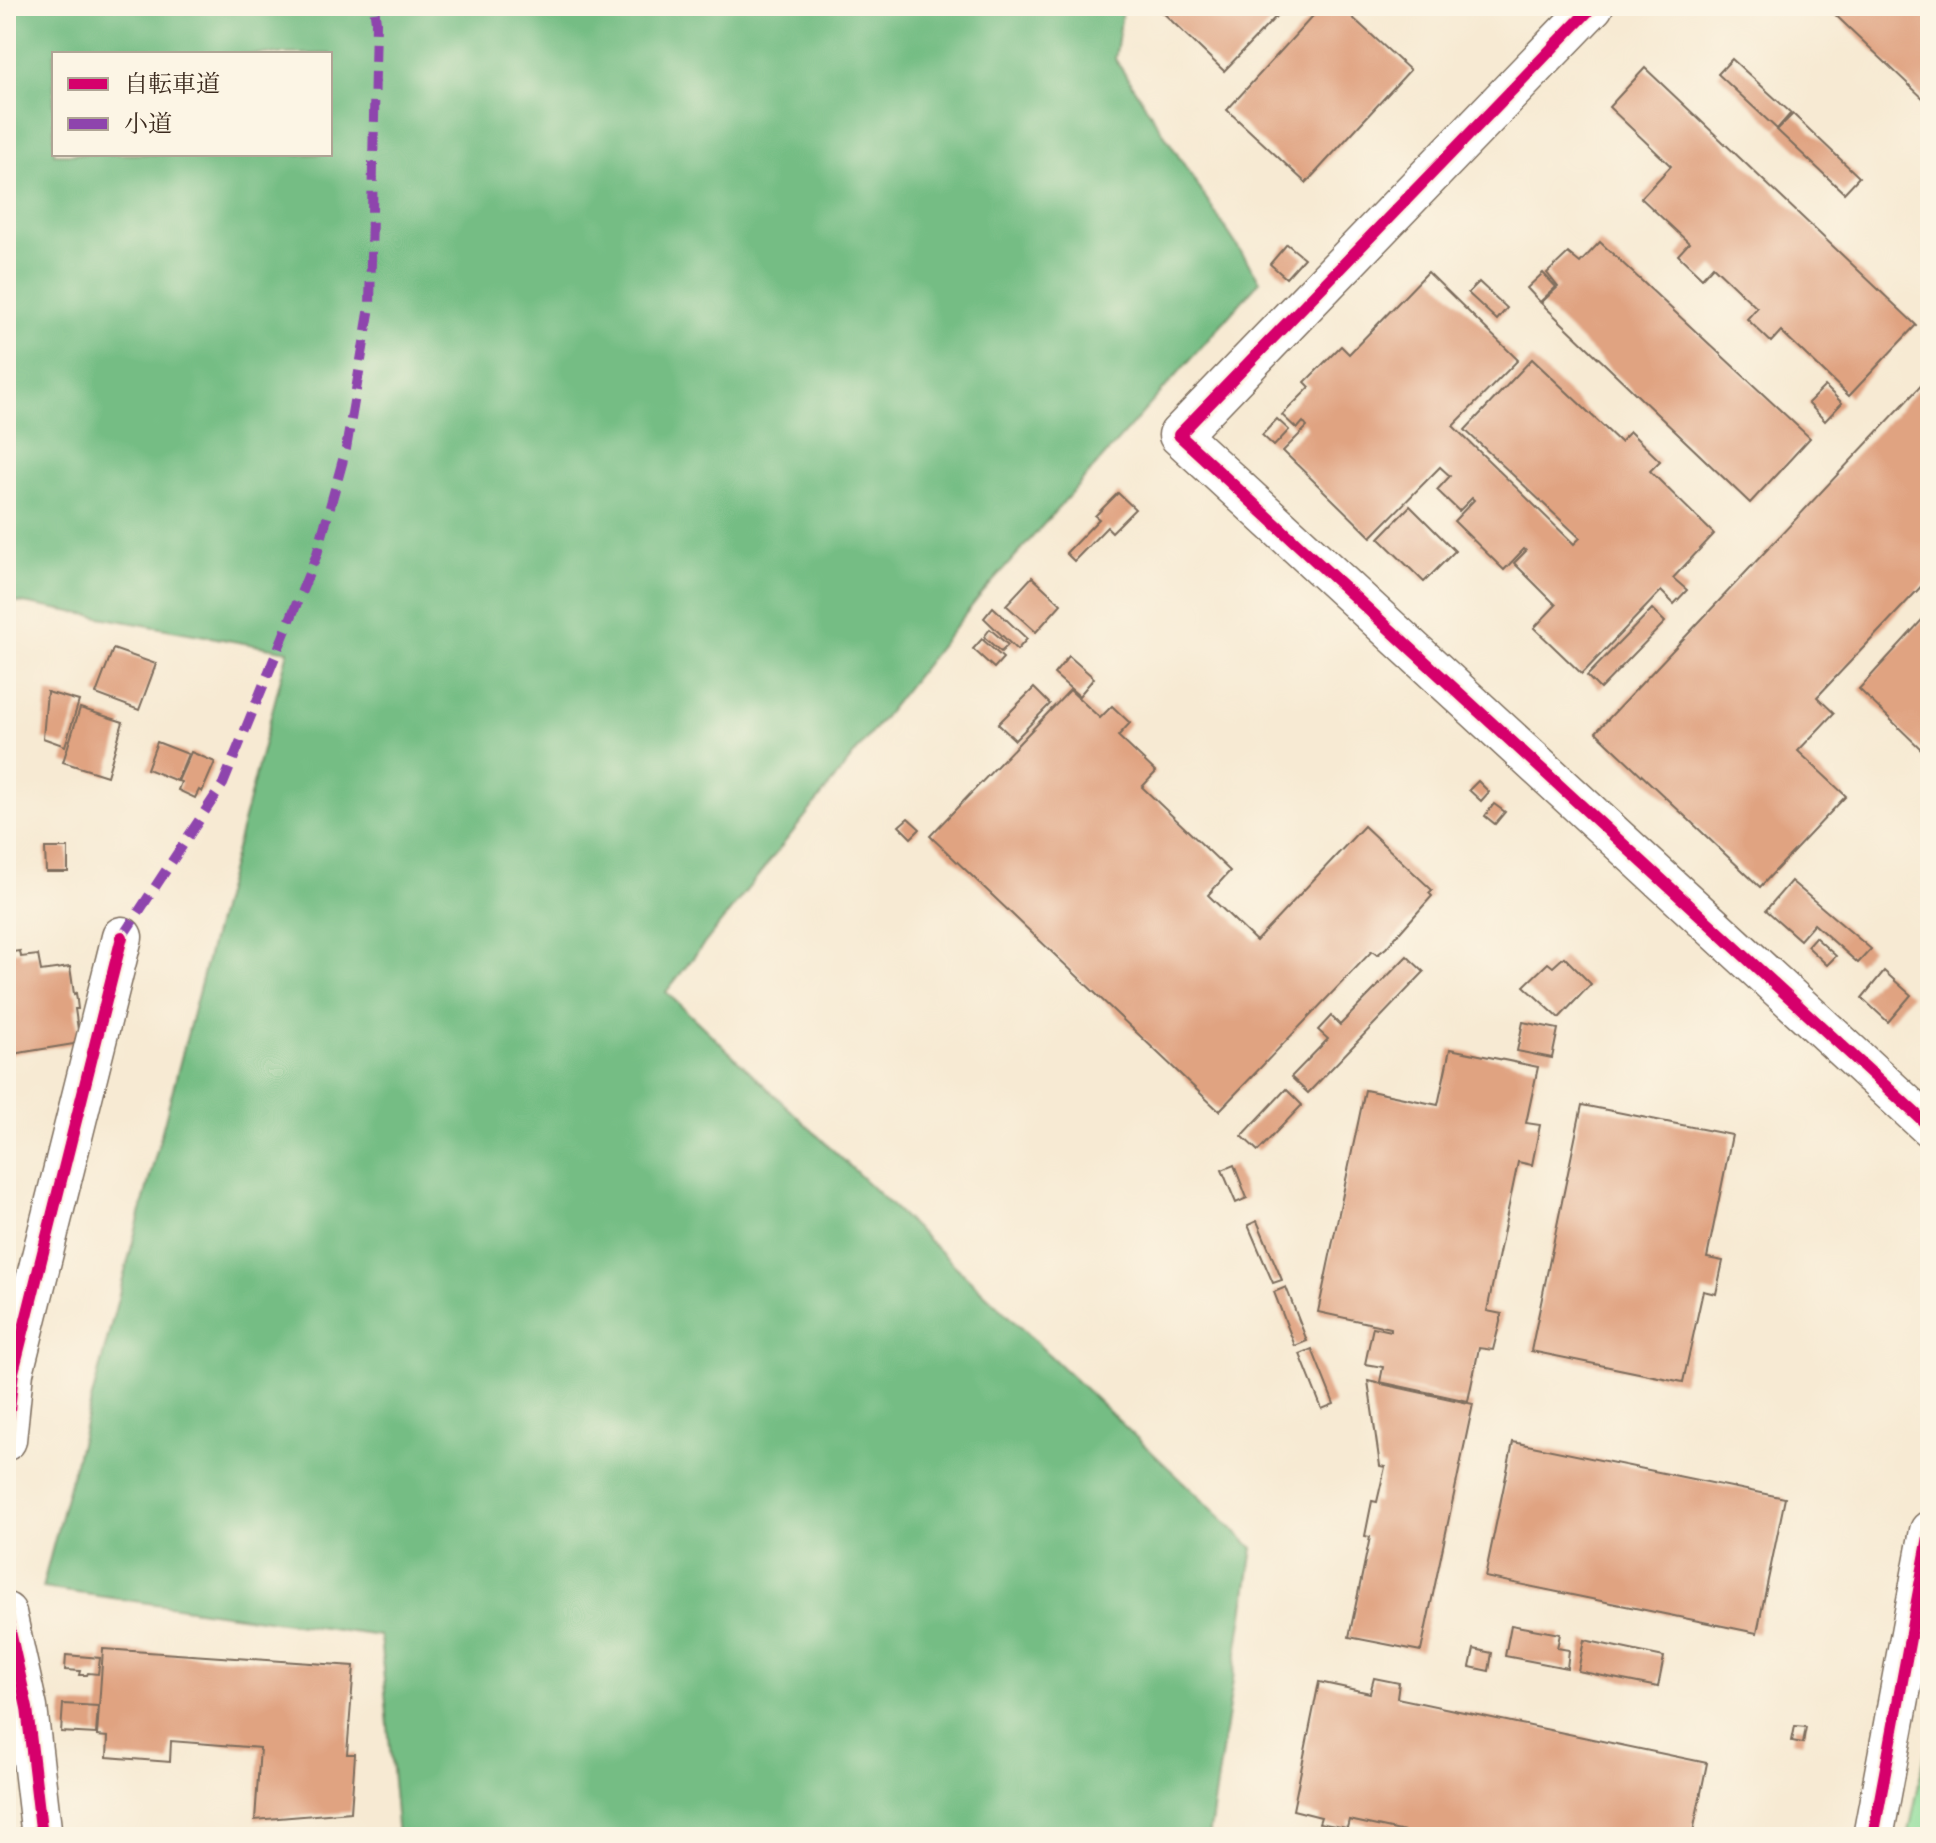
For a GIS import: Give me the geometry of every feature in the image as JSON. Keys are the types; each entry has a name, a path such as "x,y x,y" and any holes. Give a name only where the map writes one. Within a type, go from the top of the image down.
{"street":[{"path":"1593,6 1179,435 1930,1127"},
{"path":"6,1440 13,1372 122,937"},
{"path":"1873,1837 1930,1531"},
{"path":"6,1613 27,1708 42,1837"}],"green space":[{"path":"6,6 1123,6 1115,59 1260,281 979,597 666,992 1253,1548 1209,1837 398,1837 380,1636 42,1588 288,651 6,600"},
{"path":"1930,1730 1930,1837 1908,1837"}],"building":[{"path":"1156,6 1286,6 1224,71"},
{"path":"1322,6 1340,6 1410,70 1306,183 1227,110"},
{"path":"1826,6 1930,6 1930,105"},
{"path":"1732,59 1791,113 1777,129 1718,74"},
{"path":"1645,68 1916,325 1849,396 1781,331 1771,342 1747,319 1757,308 1713,266 1702,278 1678,255 1689,243 1641,198 1671,166 1609,107"},
{"path":"1793,114 1859,177 1844,193 1777,130"},
{"path":"1600,242 1810,438 1750,503 1541,303 1558,287 1547,273 1568,253 1580,263"},
{"path":"1287,244 1304,258 1286,278 1270,264"},
{"path":"1428,272 1518,360 1453,426 1574,544 1580,538 1465,430 1532,359 1620,442 1630,432 1660,461 1650,471 1714,534 1673,578 1687,590 1674,604 1661,591 1582,674 1534,628 1556,605 1514,563 1526,551 1524,549 1504,570 1454,521 1474,500 1472,498 1459,511 1437,490 1450,476 1440,467 1371,537 1283,451 1307,427 1303,422 1297,429 1282,415 1310,387 1305,382 1341,346 1349,354"},
{"path":"1543,273 1556,287 1540,302 1527,288"},
{"path":"1479,282 1507,308 1497,320 1468,293"},
{"path":"1930,376 1930,577 1817,697 1834,713 1798,751 1846,796 1760,887 1596,732"},
{"path":"1825,386 1842,403 1825,421 1808,403"},
{"path":"1277,419 1289,430 1274,446 1262,435"},
{"path":"1118,493 1135,509 1112,532 1107,527 1074,561 1066,553 1099,519 1095,516"},
{"path":"1410,506 1455,551 1424,582 1379,538"},
{"path":"1032,577 1061,604 1036,632 1006,605"},
{"path":"993,607 1027,639 1017,650 984,618"},
{"path":"1652,609 1665,622 1600,689 1587,676"},
{"path":"1930,611 1930,752 1924,752 1859,689"},
{"path":"990,629 1008,645 1001,652 984,637"},
{"path":"982,639 1003,658 994,668 973,649"},
{"path":"113,649 156,664 139,710 96,694"},
{"path":"1069,656 1094,678 1079,696 1054,674"},
{"path":"1034,688 1050,704 1015,740 998,724"},
{"path":"1070,690 1100,718 1112,706 1130,723 1118,736 1156,772 1142,787 1230,871 1208,895 1256,941 1364,826 1432,890 1429,893 1432,896 1386,948 1377,955 1372,951 1219,1111 930,836"},
{"path":"47,692 79,701 65,746 43,738"},
{"path":"80,708 123,722 107,776 63,762"},
{"path":"157,742 188,754 177,781 147,769"},
{"path":"191,752 215,762 202,792 199,790 195,798 178,790 181,782 178,781"},
{"path":"1478,781 1489,792 1481,801 1469,790"},
{"path":"1494,804 1505,812 1495,824 1485,816"},
{"path":"908,818 920,829 911,838 899,826"},
{"path":"45,848 68,848 68,872 46,872"},
{"path":"1791,881 1871,949 1858,963 1814,924 1800,940 1766,910"},
{"path":"1815,937 1836,956 1827,965 1807,946"},
{"path":"20,951 21,957 38,955 41,971 70,967 76,993 80,1043 6,1055 6,953"},
{"path":"1407,956 1424,972 1308,1093 1291,1077 1328,1039 1318,1030 1331,1016 1340,1025"},
{"path":"1564,957 1591,984 1559,1018 1524,986 1548,963 1553,967"},
{"path":"1884,971 1911,995 1888,1022 1862,998"},
{"path":"1523,1022 1558,1029 1552,1058 1517,1051"},
{"path":"1450,1049 1538,1067 1526,1123 1540,1125 1532,1165 1518,1162 1487,1311 1502,1314 1493,1350 1479,1348 1468,1401 1380,1382 1383,1367 1365,1364 1373,1327 1391,1331 1391,1328 1318,1312 1365,1090 1438,1105"},
{"path":"1286,1089 1302,1105 1258,1151 1242,1136"},
{"path":"1582,1105 1732,1135 1707,1258 1723,1261 1716,1294 1703,1291 1683,1382 1531,1351"},
{"path":"1234,1165 1247,1198 1236,1203 1222,1170"},
{"path":"1257,1221 1282,1280 1273,1283 1248,1225"},
{"path":"1286,1287 1307,1341 1295,1346 1274,1292"},
{"path":"1312,1349 1334,1404 1322,1409 1300,1354"},
{"path":"1368,1381 1473,1404 1421,1651 1349,1637 1370,1537 1365,1536 1372,1501 1377,1502 1385,1467 1380,1466"},
{"path":"1513,1442 1785,1498 1757,1633 1485,1577"},
{"path":"1511,1625 1560,1634 1557,1648 1569,1650 1567,1668 1505,1656"},
{"path":"1584,1640 1664,1657 1658,1687 1578,1671"},
{"path":"103,1649 354,1666 347,1754 355,1754 351,1812 255,1820 260,1748 171,1741 170,1762 107,1757 108,1737 97,1736"},
{"path":"1474,1649 1492,1653 1489,1671 1470,1667"},
{"path":"66,1655 100,1658 98,1674 79,1675 80,1671 65,1670"},
{"path":"1374,1678 1399,1683 1397,1698 1707,1763 1692,1837 1428,1837 1349,1820 1347,1828 1319,1823 1321,1817 1293,1810 1319,1682 1370,1693"},
{"path":"63,1704 98,1706 96,1734 61,1732"},
{"path":"1795,1726 1806,1727 1803,1743 1792,1741"}],"marked path":[{"path":"122,937 223,784 317,554 346,449 370,307 374,6"}],"cycle path":[{"path":"1593,6 1179,435 1930,1127"},
{"path":"6,1440 13,1372 122,937"},
{"path":"1873,1837 1930,1531"},
{"path":"6,1613 27,1708 42,1837"}]}
